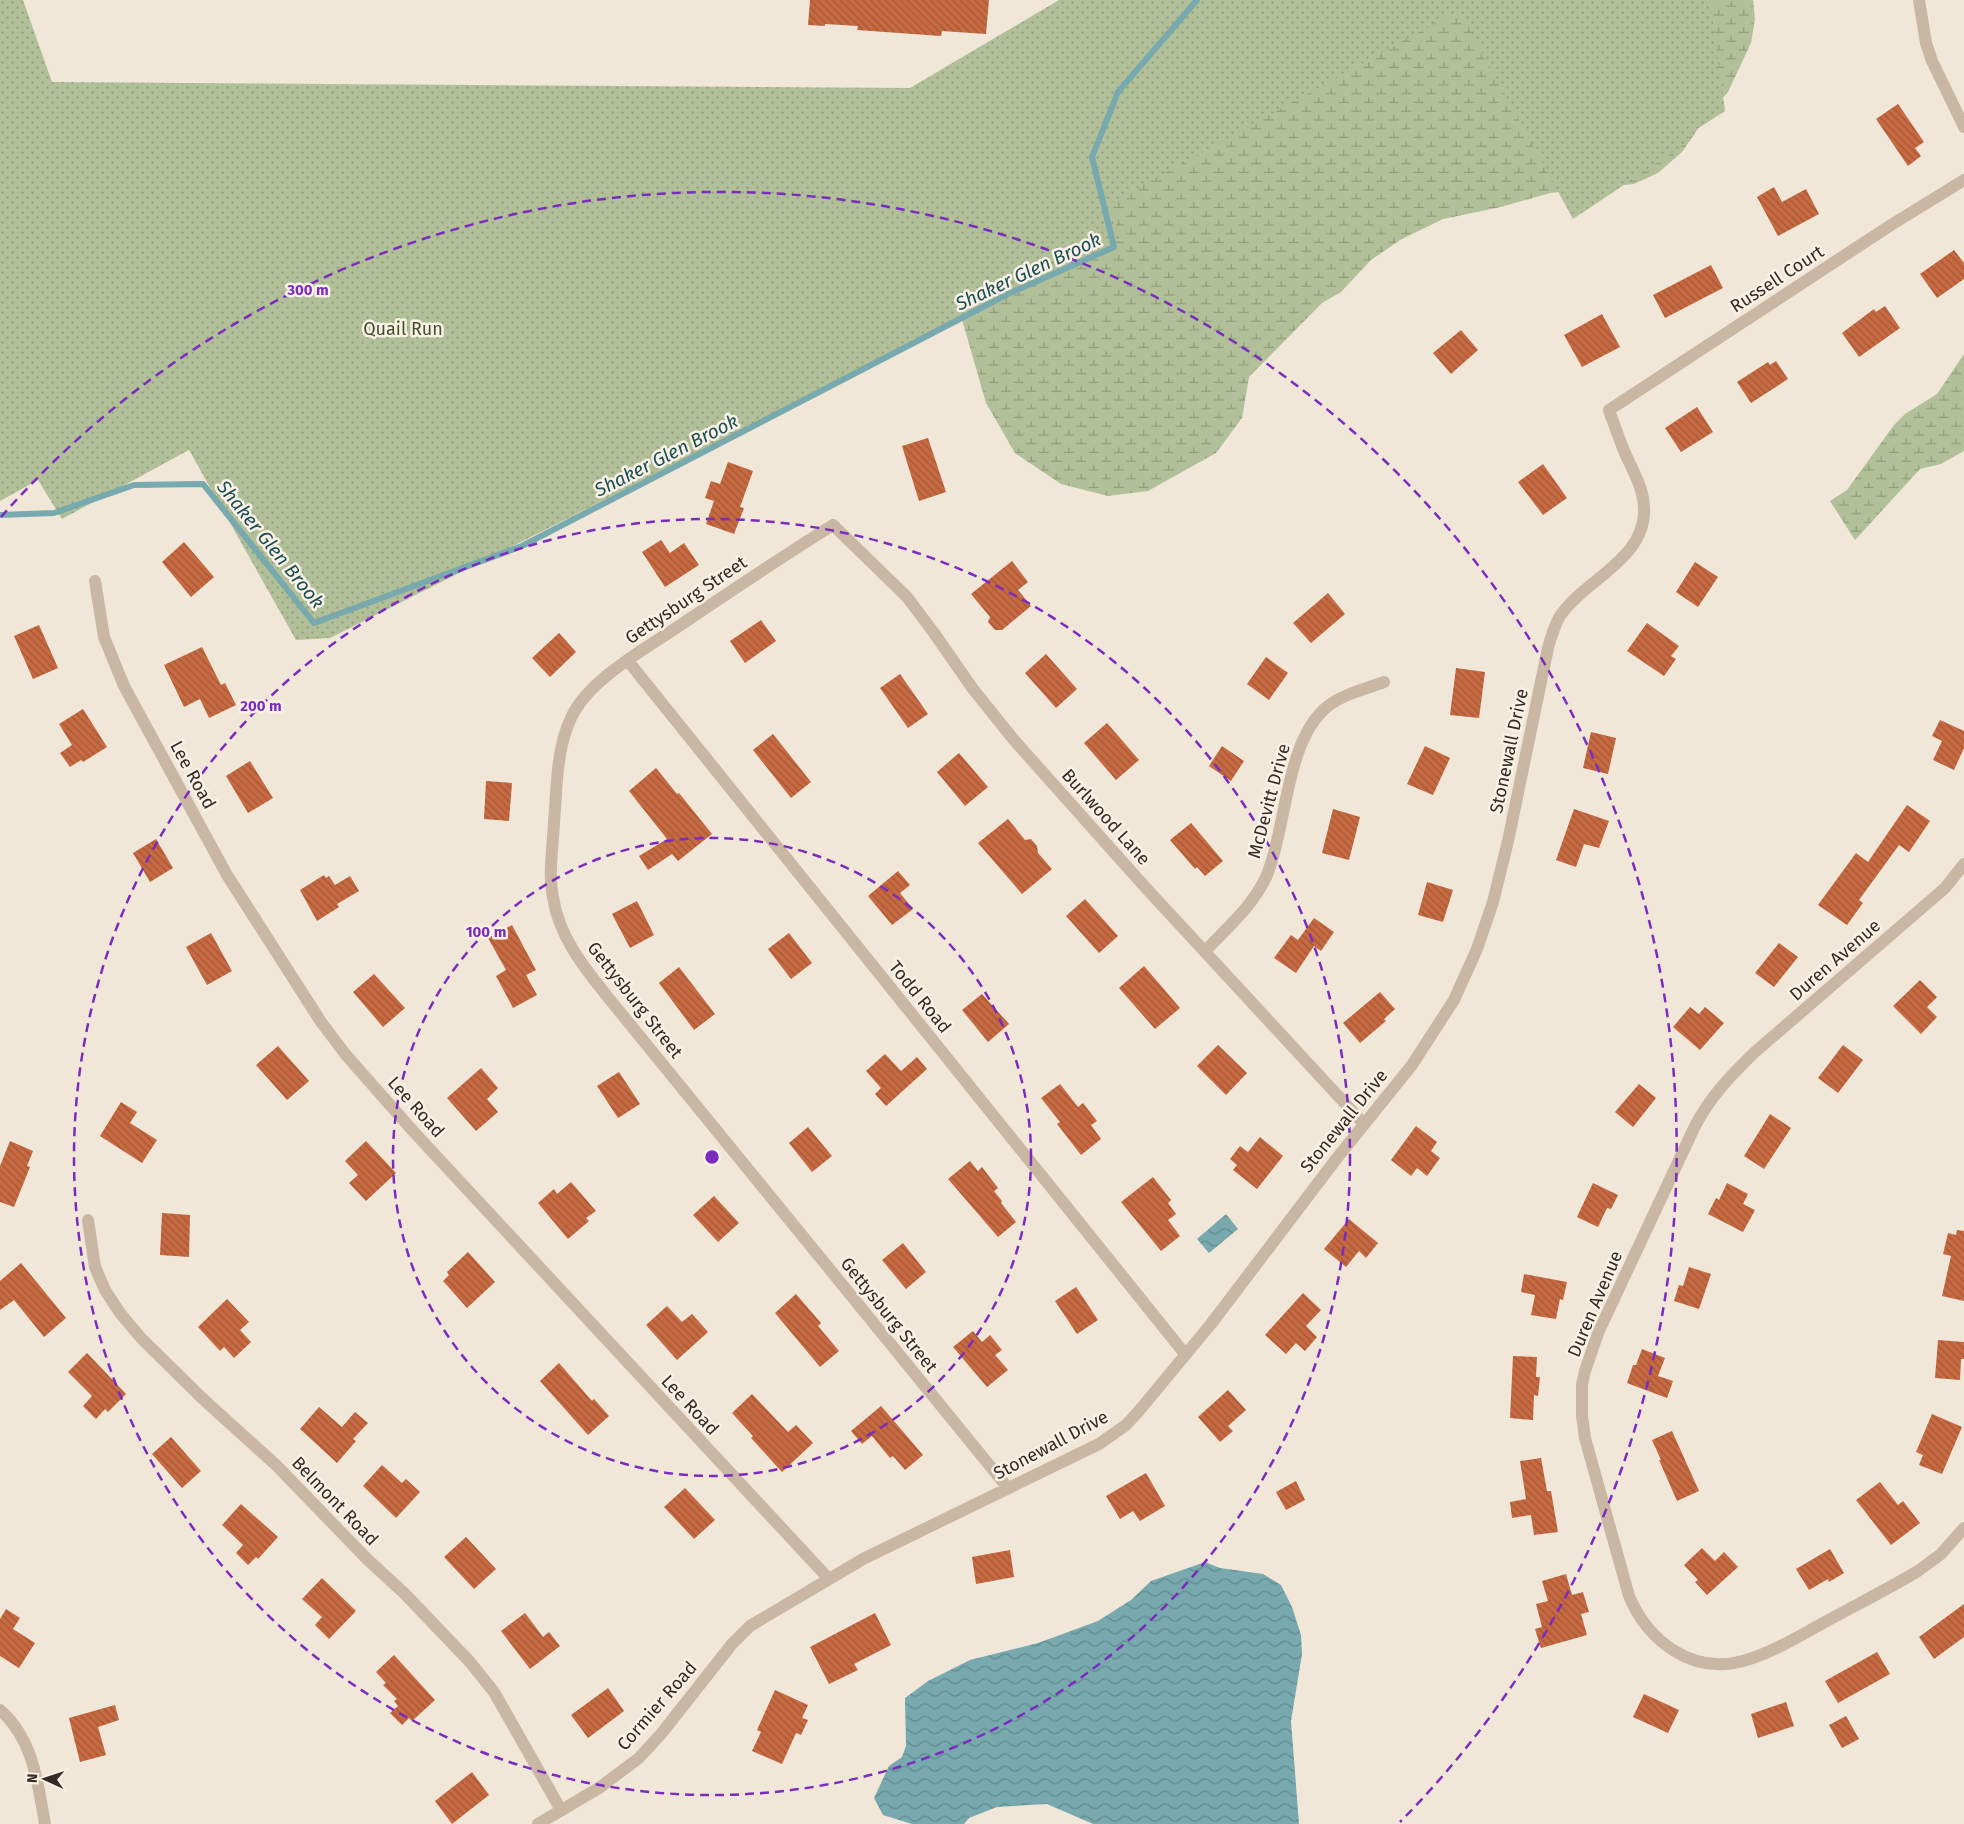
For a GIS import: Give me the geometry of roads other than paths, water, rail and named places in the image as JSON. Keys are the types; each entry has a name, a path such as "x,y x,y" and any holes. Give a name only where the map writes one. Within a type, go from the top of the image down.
{"street":[{"path":"1920,0 1926,43 1932,61 1964,127"},
{"name":"Russell Court","path":"1610,410 1891,225 1964,180"},
{"name":"Stonewall Drive","path":"743,1632 828,1578 863,1559 1081,1453 1111,1436 1138,1412 1210,1324 1364,1124 1412,1065 1454,1000 1477,949 1493,902 1508,841 1546,658 1556,623 1564,610 1582,592 1629,552 1639,535 1644,508 1642,490 1624,452 1610,410"},
{"name":"Burlwood Lane","path":"833,524 907,597 973,689 1014,740 1364,1124"},
{"name":"Gettysburg Street","path":"833,524 755,574 628,661 587,693 571,718 565,735 558,770 551,866 552,897 562,928 582,964 1008,1488"},
{"name":"Lee Road","path":"94,581 104,638 124,686 228,875 321,1022 346,1054 413,1131 828,1578"},
{"name":"Todd Road","path":"628,661 1185,1354"},
{"name":"McDevitt Drive","path":"1205,951 1253,899 1264,882 1294,764 1314,720 1336,700 1384,682"},
{"name":"Duren Avenue","path":"1964,864 1945,888 1755,1052 1713,1096 1695,1126 1598,1333 1585,1371 1581,1400 1585,1438 1592,1468 1634,1610 1657,1639 1666,1647 1692,1659 1726,1664 1741,1662 1770,1652 1918,1571 1941,1554 1964,1528"},
{"name":"Belmont Road","path":"88,1220 95,1267 105,1290 120,1313 141,1338 203,1399 277,1466 470,1662 494,1692 561,1810"},
{"name":"Cormier Road","path":"538,1824 599,1788 639,1758 661,1734 743,1632"},
{"path":"0,1710 10,1719 28,1747 38,1784 45,1824"}],"water":[{"path":"1226,1214 1238,1229 1209,1253 1197,1239"},
{"path":"1205,1562 1220,1568 1263,1574 1281,1585 1292,1607 1301,1635 1302,1654 1291,1721 1299,1824 1093,1824 1047,1804 997,1807 969,1818 964,1824 912,1824 883,1815 874,1798 889,1766 902,1757 906,1746 905,1698 928,1681 970,1660 1038,1643 1098,1621 1131,1600 1151,1581"}],"waterway":[{"name":"Shaker Glen Brook","path":"0,515 54,513 134,485 203,484 314,623 522,546 1008,294 1114,247 1092,157 1118,92 1197,0"}],"park label":[{"name":"Quail Run","path":"403,329"}]}
